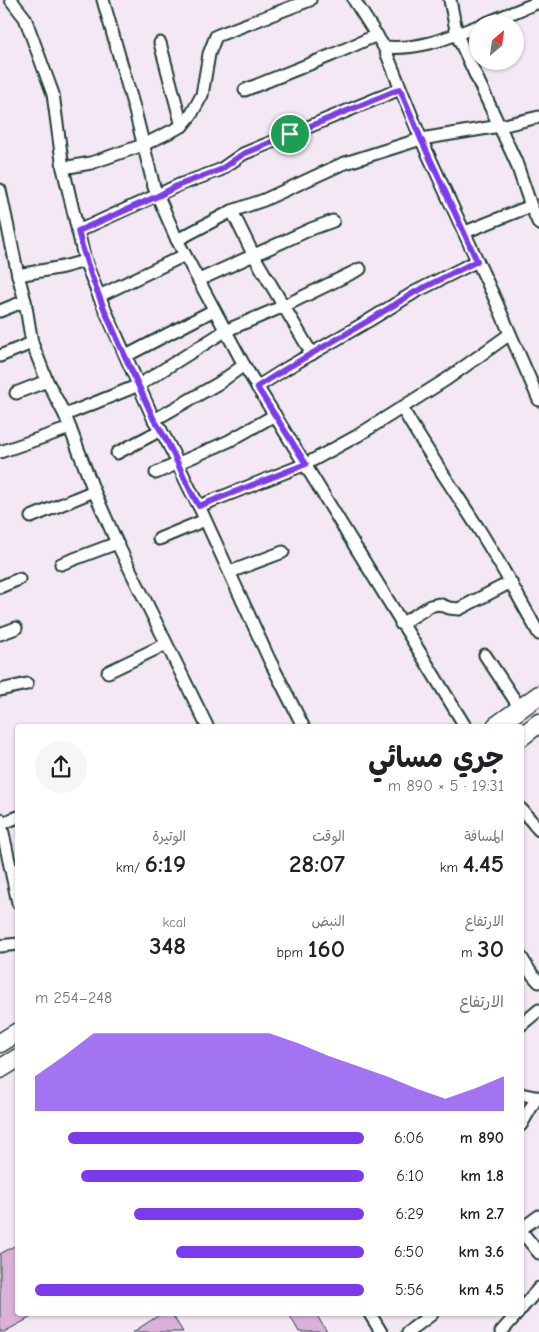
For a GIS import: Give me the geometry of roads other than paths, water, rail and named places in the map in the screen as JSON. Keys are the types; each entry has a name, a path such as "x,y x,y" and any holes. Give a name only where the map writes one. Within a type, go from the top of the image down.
{"main road":[{"path":"499,724 539,695"},
{"path":"524,735 539,723"},
{"path":"0,1043 15,1034"},
{"path":"0,1068 15,1060"}],"street":[{"path":"11,0 25,18 53,94 64,168 78,231 85,261 99,296 154,420 161,430 199,506 269,659 302,724"},
{"path":"103,0 154,187 177,240 244,365 463,724"},
{"path":"64,168 91,163 143,145 182,126 191,115 202,95 209,54 216,36 310,0"},
{"path":"354,0 384,47 421,139 539,400"},
{"path":"450,0 457,35 516,162 539,224"},
{"path":"506,15 539,2"},
{"path":"384,47 401,48 443,41 469,30"},
{"path":"245,90 377,35"},
{"path":"160,43 182,126"},
{"path":"78,231 179,185 220,170 243,154 400,89"},
{"path":"177,240 232,211 264,200 342,164 421,139 500,126 539,117"},
{"path":"0,190 25,301 32,343 47,381 65,416 94,491 117,543 205,724"},
{"path":"464,232 531,206"},
{"path":"232,211 254,256 312,354"},
{"path":"199,280 311,229 333,221"},
{"path":"99,296 185,255"},
{"path":"18,275 64,267 85,261"},
{"path":"257,387 415,292 477,261"},
{"path":"65,416 139,385 225,331 284,306 360,269"},
{"path":"0,311 25,301"},
{"path":"126,356 214,310"},
{"path":"199,506 306,464 357,436 447,379 510,334"},
{"path":"0,356 32,343"},
{"path":"154,420 210,388 244,365"},
{"path":"16,393 47,381"},
{"path":"402,408 427,451 480,530 539,634"},
{"path":"156,473 229,441 275,415"},
{"path":"0,452 70,428"},
{"path":"117,453 161,430"},
{"path":"31,517 94,491"},
{"path":"159,539 205,520"},
{"path":"61,564 117,543"},
{"path":"230,572 282,552"},
{"path":"0,587 19,579"},
{"path":"401,624 430,606 439,604 459,609 511,582"},
{"path":"0,634 16,628"},
{"path":"108,672 166,644"},
{"path":"485,655 520,708"},
{"path":"0,690 28,684"},
{"path":"524,812 539,830"},
{"path":"14,875 3,851 1,822 15,818"},
{"path":"0,946 15,944"},
{"path":"524,962 539,982"},
{"path":"524,1022 539,1010"},
{"path":"524,1095 538,1097 524,1120"},
{"path":"524,1228 539,1216"},
{"path":"524,1234 539,1253"},
{"path":"524,1306 539,1288"},
{"path":"371,1316 381,1332"},
{"path":"408,1332 429,1316"},
{"path":"501,1332 515,1316"}]}
